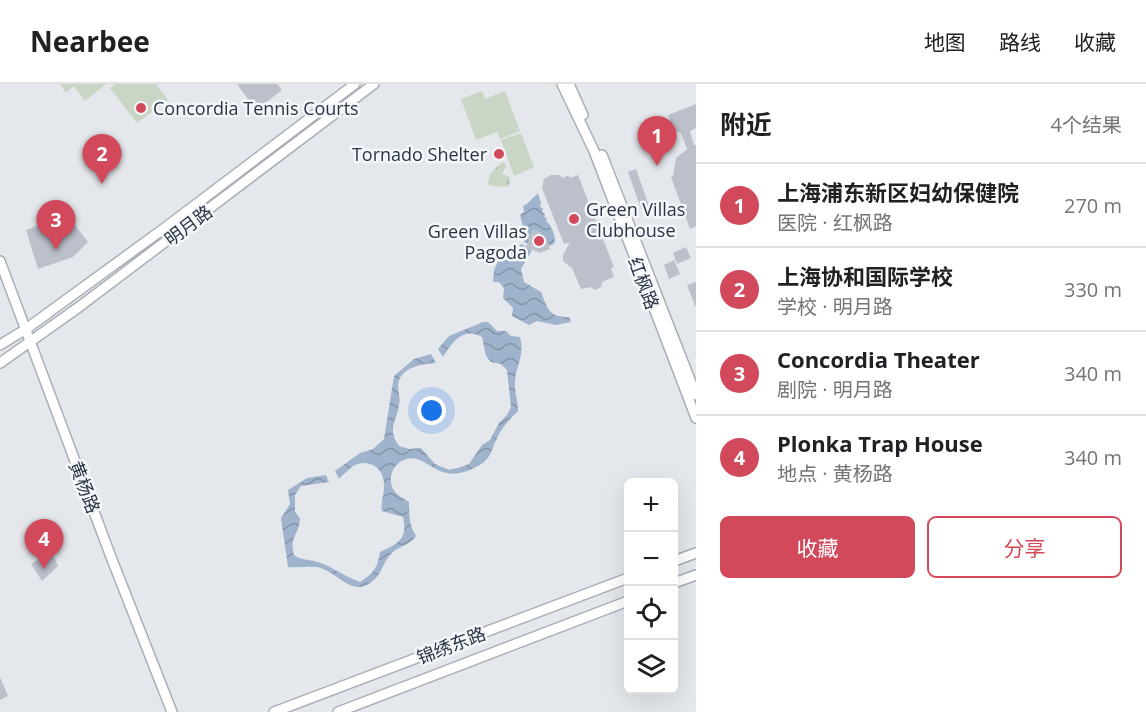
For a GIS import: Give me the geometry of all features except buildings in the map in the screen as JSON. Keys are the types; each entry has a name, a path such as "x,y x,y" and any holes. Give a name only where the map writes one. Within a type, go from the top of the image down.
{"street":[{"name":"明月路","path":"0,345 26,329 176,220 355,84"},
{"name":"明月路","path":"0,363 374,84"},
{"name":"红枫路","path":"562,84 594,151 696,418"},
{"name":"红枫路","path":"569,84 599,148 696,395"},
{"name":"黄杨路","path":"0,261 172,712"},
{"path":"678,559 696,552"},
{"path":"678,582 696,575"},
{"name":"锦绣东路","path":"274,712 624,580"},
{"name":"锦绣东路","path":"338,712 624,603"}],"green space":[{"path":"60,84 106,84 85,101 74,86 66,93"},
{"name":"Concordia Tennis Courts","path":"115,84 156,84 168,100 137,123 110,88"},
{"path":"482,91 485,99 505,91 520,131 500,139 497,132 476,140 461,99"},
{"path":"521,133 534,167 514,176 501,140"},
{"path":"502,162 506,166 502,174 510,177 510,183 508,187 491,186 488,184 490,174"}],"water":[{"path":"538,194 540,207 543,208 544,217 547,218 546,221 554,235 554,244 549,246 546,239 540,237 541,233 533,230 529,239 530,244 524,242 525,234 520,215 524,212 523,206"},
{"path":"521,244 532,250 521,269 524,282 541,292 547,307 553,314 569,317 571,322 556,325 537,321 529,325 512,316 513,308 503,298 504,288 499,282 493,282 494,270 500,257 519,248"},
{"path":"488,322 497,331 506,331 511,336 520,337 521,343 521,355 515,381 518,411 502,429 487,459 471,469 453,474 441,471 418,459 406,459 398,464 392,474 392,486 397,494 409,502 409,516 416,536 393,552 375,579 367,585 353,586 317,567 288,567 281,518 290,504 288,490 307,478 326,475 329,482 301,486 295,495 295,512 300,518 293,540 294,555 323,564 360,582 374,570 380,552 397,543 403,536 403,517 382,511 384,483 378,468 369,464 359,464 353,466 339,479 335,471 360,453 373,449 384,439 394,376 414,359 431,354 436,363 412,368 399,380 400,402 393,430 399,446 409,449 421,448 435,464 449,470 469,464 482,445 490,440 511,407 507,370 501,364 491,362 486,356 482,337 475,334 459,338 443,357 438,349 449,336"}],"place":[{"name":"Concordia Tennis Courts","path":"141,108"},
{"name":"Tornado Shelter","path":"499,154"},
{"name":"上海浦东新区妇幼保健院","path":"657,166"},
{"name":"上海协和国际学校","path":"102,184"},
{"name":"Green Villas Clubhouse","path":"574,219"},
{"name":"Green Villas Pagoda","path":"539,241"},
{"name":"Concordia Theater","path":"56,250"},
{"name":"Plonka Trap House","path":"44,569"}]}
